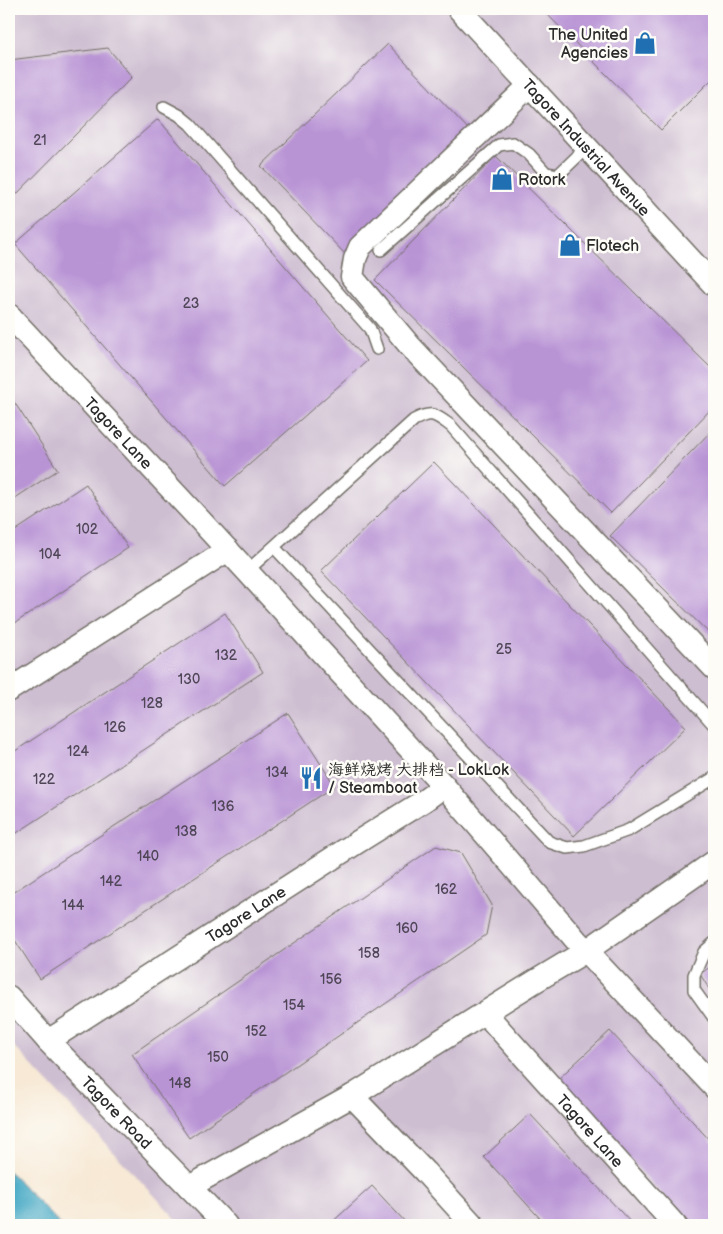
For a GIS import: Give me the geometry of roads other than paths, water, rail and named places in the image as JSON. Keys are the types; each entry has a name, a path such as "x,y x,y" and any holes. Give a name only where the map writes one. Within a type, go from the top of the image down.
{"street":[{"name":"Tagore Industrial Avenue","path":"459,9 714,285"},
{"path":"530,85 360,247 355,259 352,277 410,346 714,668"},
{"name":"Tagore Lane","path":"9,316 228,550 444,786 586,951 714,1087"},
{"path":"9,690 228,550"},
{"name":"Tagore Lane","path":"48,1041 444,786"},
{"path":"189,1187 352,1096 586,951 714,862"},
{"name":"Tagore Road","path":"9,997 48,1041 226,1225"},
{"name":"Tagore Lane","path":"485,1012 675,1225"},
{"path":"352,1096 473,1225"}],"lane":[{"path":"164,107 179,115 190,124 370,329 377,349"},
{"path":"381,250 499,145 513,143 529,154 546,174 558,175 587,146"},
{"path":"247,571 414,420 423,414 431,414 451,426 714,725"},
{"path":"274,546 549,842 566,848 584,846 629,830 714,778"},
{"path":"714,943 704,952 694,975 694,990 714,1018"}],"water":[{"path":"9,1171 61,1225 9,1225"}],"place":[{"name":"The United Agencies","path":"645,43"},
{"name":"Rotork","path":"502,179"},
{"name":"Flotech","path":"570,245"},
{"name":"海鲜烧烤 大排档 - LokLok / Steamboat","path":"311,778"}]}
